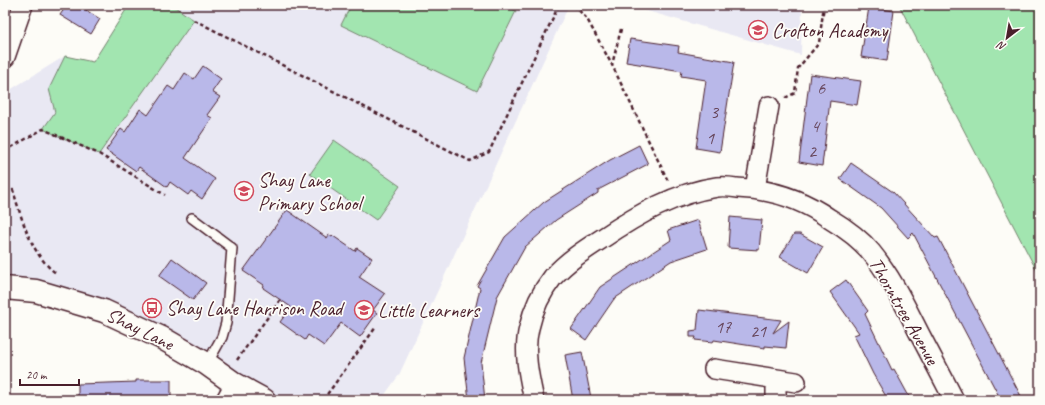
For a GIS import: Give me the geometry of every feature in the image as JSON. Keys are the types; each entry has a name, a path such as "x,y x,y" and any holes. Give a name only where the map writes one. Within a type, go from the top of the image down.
{"main road":[{"name":"Shay Lane","path":"5,288 36,290 104,310 162,338 207,364 229,387 264,400"}],"street":[{"path":"5,57 23,5"},
{"path":"755,189 769,106"},
{"name":"Thorntree Avenue","path":"534,400 526,344 534,313 541,297 553,277 586,249 653,208 697,191 719,187 755,189 806,204 851,234 870,251 886,272 906,306 954,400"},
{"path":"714,369 796,382"},
{"path":"776,379 776,400"}],"lane":[{"path":"192,218 232,248 226,323 222,337 207,364"}],"path":[{"path":"194,20 470,161 489,152 559,5"},
{"path":"574,5 587,19 612,65 676,198"},
{"path":"769,106 795,92 798,68 819,43 824,5"},
{"path":"612,65 621,29"},
{"path":"5,151 43,129 99,154 165,195"},
{"path":"5,191 13,190 23,223 34,246 44,262 53,272 66,281 77,302"},
{"path":"229,387 280,300"},
{"path":"323,400 376,328"}],"shaded area":[{"name":"Shay Lane Primary School","path":"129,5 569,5 399,375 381,400 264,400 162,338 5,288 5,93 65,56 93,62"},
{"name":"Crofton Academy","path":"626,5 802,5 801,55"}],"green space":[{"path":"129,5 172,5 194,20 99,154 43,129 55,112 49,89 65,56 93,62"},
{"path":"351,5 503,5 516,11 477,91 341,25"},
{"path":"899,5 1040,5 1040,277"},
{"path":"334,140 400,186 376,220 310,174"}],"building":[{"path":"67,5 78,5 100,19 91,34 60,15"},
{"path":"869,7 894,11 887,61 861,57"},
{"path":"630,39 679,46 678,52 734,62 720,152 696,148 706,80 681,76 682,71 626,62"},
{"path":"203,66 221,79 212,92 220,97 207,115 212,118 185,158 215,179 202,199 191,191 188,195 170,182 167,187 139,167 136,171 106,150 121,129 125,132 140,109 148,115 168,86 174,90 185,73 194,79"},
{"path":"810,74 861,81 857,105 830,101 822,166 799,162"},
{"path":"639,145 648,164 598,190 598,193 556,220 525,247 497,297 481,363 485,400 469,400 464,358 480,288 477,286 505,237 544,202 610,160"},
{"path":"851,163 893,192 935,238 938,237 1023,400 1001,400 913,233 908,238 881,208 840,179"},
{"path":"287,210 327,238 329,235 332,237 333,236 355,251 357,248 372,258 359,277 385,294 373,310 377,313 360,337 341,323 324,346 308,335 305,340 280,322 291,307 263,288 264,285 243,271"},
{"path":"730,217 762,220 759,250 728,248"},
{"path":"698,220 707,249 671,261 614,299 586,340 571,329 600,287 671,240 668,230"},
{"path":"794,234 800,234 823,247 808,273 780,257"},
{"path":"172,258 206,283 193,300 159,276"},
{"path":"846,280 868,311 865,314 892,370 894,369 911,400 888,400 873,374 854,335 859,333 830,292"},
{"path":"699,310 781,320 773,333 789,321 786,348 765,346 765,348 714,340 713,342 695,340 696,337 690,337 690,331 697,330"},
{"path":"582,352 591,398 573,400 565,355"},
{"path":"136,380 171,380 171,400 78,400 78,384 136,382"}],"place":[{"name":"Crofton Academy","path":"758,30"},
{"name":"Shay Lane Primary School","path":"244,191"},
{"name":"Shay Lane Harrison Road","path":"152,308"},
{"name":"Little Learners","path":"364,310"}]}
